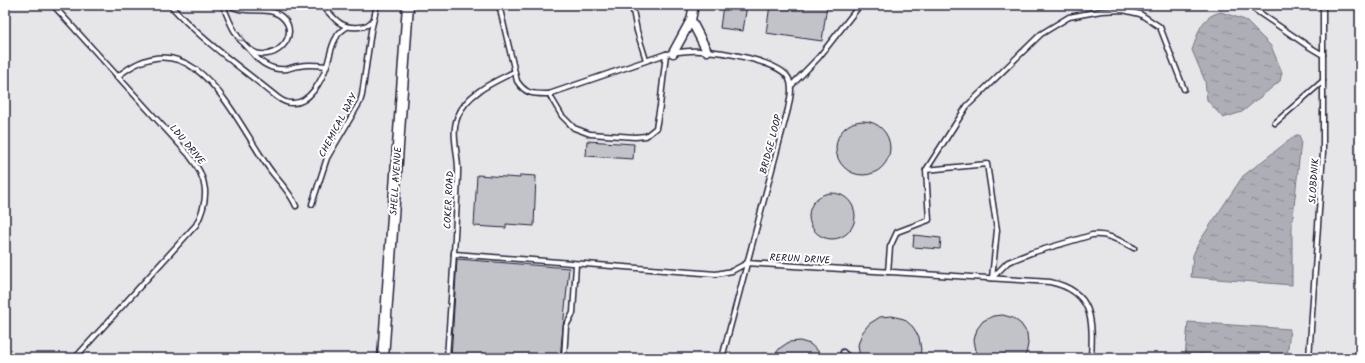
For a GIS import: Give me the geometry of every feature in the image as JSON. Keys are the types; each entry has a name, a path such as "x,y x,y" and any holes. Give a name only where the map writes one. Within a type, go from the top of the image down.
{"street":[{"name":"SHELL AVENUE","path":"383,358 408,5"},
{"path":"670,53 691,20 694,5"},
{"path":"691,20 707,51"}],"lane":[{"name":"LDU DRIVE","path":"52,5 189,155 198,166 203,177 205,189 205,202 202,214 196,225 75,358"},
{"path":"170,5 185,22 199,34 284,102 290,103 303,100 311,93 326,66 335,39 346,27"},
{"path":"223,5 242,42 257,60 263,64 270,67 286,69 308,65 326,66"},
{"path":"230,5 241,10 274,12 286,21 288,35 282,48 275,52 266,54 257,53 250,50"},
{"path":"322,5 334,19 346,27 363,27 370,24 375,18"},
{"name":"CHEMICAL WAY","path":"312,204 327,158 360,102 371,32 377,5"},
{"path":"499,5 517,81 521,88 526,92 535,94 549,94 646,60 670,53 685,51 707,51 720,53 773,65 782,70 788,77 791,86 819,57 860,5"},
{"path":"632,5 637,31 646,60"},
{"path":"1248,5 1323,55"},
{"name":"SLOBDNIK","path":"1309,358 1323,152 1323,5"},
{"path":"888,272 890,247 897,232 929,220 926,170 967,106 1041,34 1069,17 1101,11 1123,10 1140,14 1160,27 1184,89"},
{"path":"549,94 562,116 574,128 590,134 636,137 646,136 656,128 670,53"},
{"path":"117,77 126,69 148,59 171,58 190,65 214,84 274,175 292,197 296,206"},
{"name":"COKER ROAD","path":"447,358 458,172 455,125 458,115 464,105 476,94 514,72"},
{"path":"1275,123 1323,81"},
{"name":"BRIDGE LOOP","path":"722,358 788,109 791,96 791,86"},
{"path":"926,170 987,164 997,230 992,278"},
{"path":"992,278 1008,262 1031,253 1092,235 1108,235 1134,248"},
{"path":"454,254 716,274 732,272 747,263"},
{"name":"RERUN DRIVE","path":"747,263 992,278 1060,284 1076,292 1087,305 1090,316 1091,358"},
{"path":"564,358 566,326 573,313 576,264"},
{"path":"843,352 850,358"}],"shaded area":[{"path":"5,5 1360,5 1360,358 5,358"}],"water":[{"path":"1221,12 1245,20 1271,46 1282,72 1280,81 1242,112 1223,118 1207,100 1205,81 1192,50 1204,21 1214,14"},
{"path":"1296,135 1299,135 1301,141 1292,226 1292,285 1191,277 1193,255 1199,242 1243,176"},
{"path":"1188,322 1290,329 1287,358 1185,358"}],"building":[{"path":"723,5 747,5 743,31 720,28"},
{"path":"770,5 827,5 822,41 766,33"},
{"path":"863,121 873,123 882,129 888,138 890,148 888,158 882,167 873,173 863,175 853,173 844,167 838,158 836,148 838,138 844,129 853,123"},
{"path":"587,141 634,144 633,159 586,156"},
{"path":"477,175 520,178 520,175 536,176 534,226 506,224 506,228 474,226"},
{"path":"827,193 837,193 845,197 851,203 855,211 855,221 851,229 845,235 837,239 827,239 819,235 813,229 809,221 809,211 813,203 819,197"},
{"path":"914,235 941,238 940,249 913,247"},
{"path":"457,259 569,268 560,358 451,358"},
{"path":"1003,315 1013,318 1021,324 1027,333 1028,344 1026,354 1022,358 980,358 976,351 974,340 977,329 983,321 993,316"},
{"path":"892,316 904,319 913,327 919,337 921,350 919,358 860,358 858,345 862,333 869,324 880,317"},
{"path":"800,341 810,344 818,351 822,358 772,358 780,348 789,342"}]}
